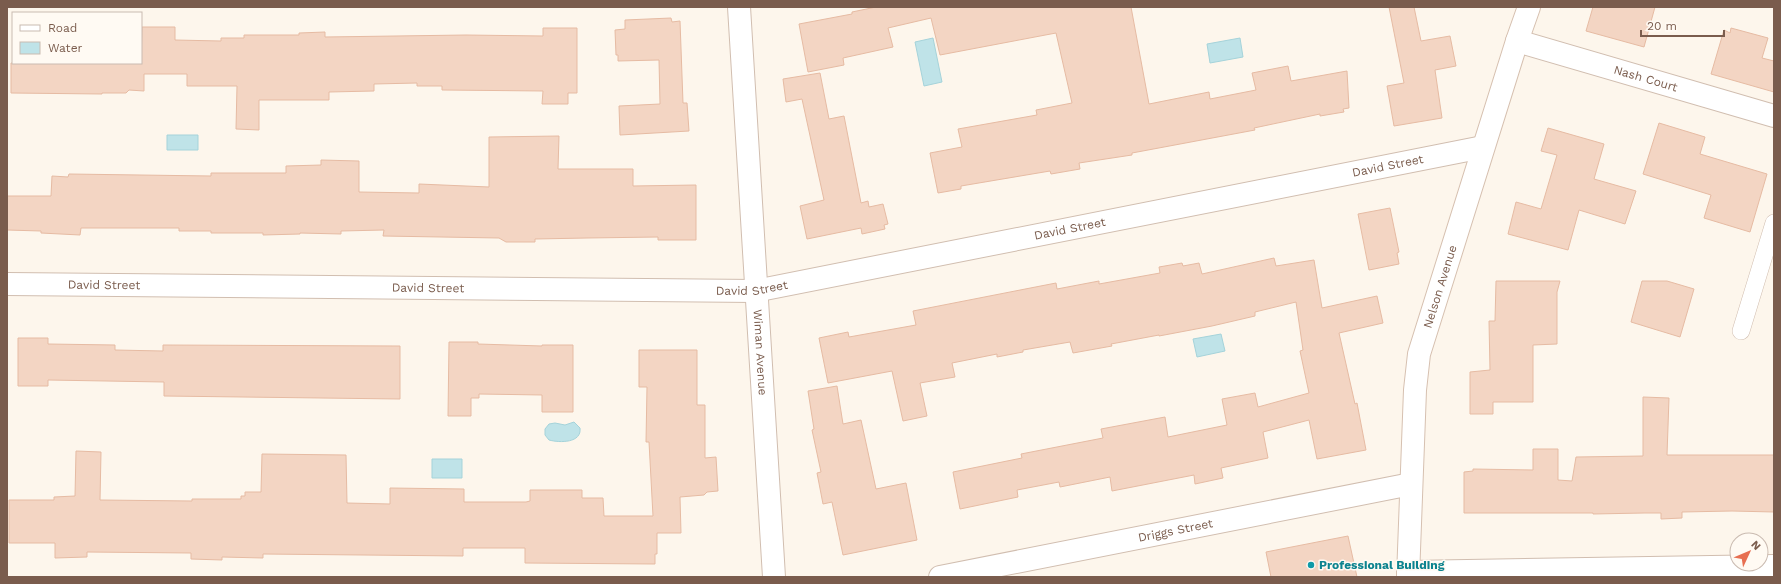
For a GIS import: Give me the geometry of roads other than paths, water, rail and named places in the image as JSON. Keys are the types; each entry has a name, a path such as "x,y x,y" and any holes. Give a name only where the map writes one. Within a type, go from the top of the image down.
{"street":[{"name":"Wiman Avenue","path":"739,7 755,290 774,577"},
{"name":"Nelson Avenue","path":"1408,575 1415,390 1419,354 1483,147 1529,7"},
{"name":"Nash Court","path":"1517,41 1774,116"},
{"name":"David Street","path":"7,284 755,290 1483,147"},
{"name":"Driggs Street","path":"940,577 1411,484"},
{"path":"1408,575 1774,566"}],"lane":[{"path":"1741,331 1774,223"}],"water":[{"path":"933,38 942,82 924,86 915,42"},
{"path":"1240,38 1243,57 1210,63 1207,44"},
{"path":"167,135 198,135 198,150 167,150"},
{"path":"1221,334 1225,351 1197,357 1193,339"},
{"path":"574,422 580,428 580,433 578,437 574,439 569,441 554,441 549,440 545,435 545,429 549,424 555,423 565,425"},
{"path":"432,459 462,459 462,478 432,478"}],"place":[{"name":"Professional Building","path":"1311,565"}]}
